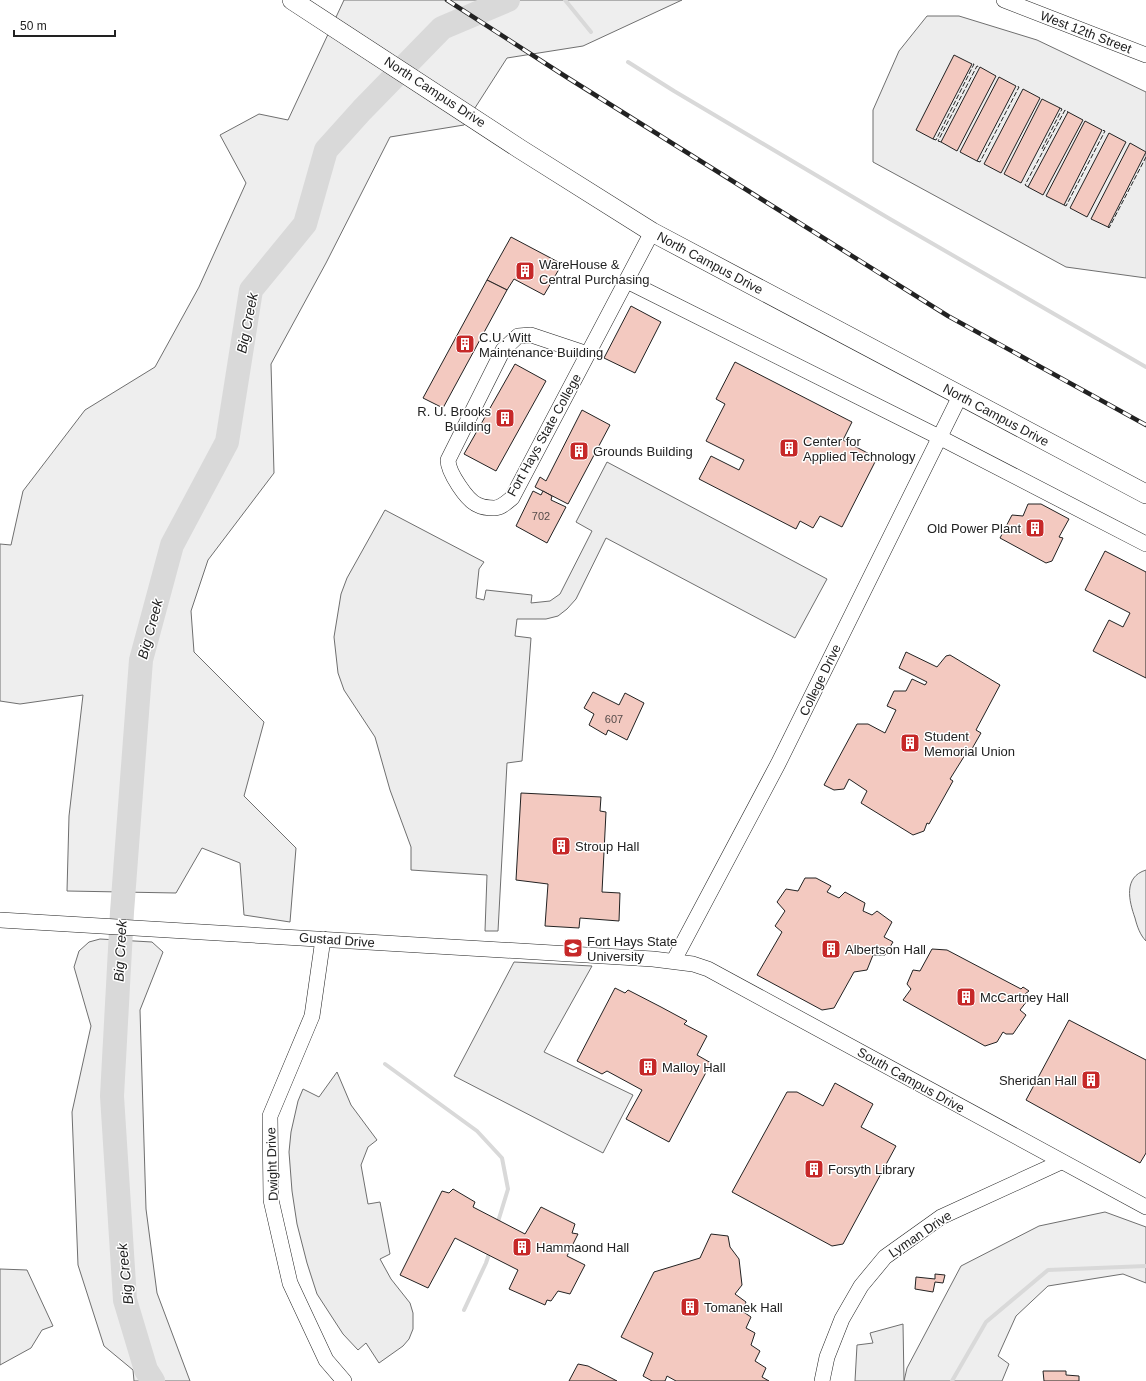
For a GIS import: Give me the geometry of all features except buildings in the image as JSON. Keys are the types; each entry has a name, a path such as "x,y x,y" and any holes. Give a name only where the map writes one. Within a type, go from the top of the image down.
{"main road":[{"name":"North Campus Drive","path":"292,0 466,112 520,149 652,232 1146,494"}],"street":[{"name":"West 12th Street","path":"1004,0 1146,55"},
{"name":"Fort Hays State College","path":"588,354 531,334 518,336 502,350 448,460 448,466 454,479 478,505 493,508 502,506 512,498 588,354 627,280 652,232"},
{"path":"627,280 940,437 1146,544"},
{"name":"College Drive","path":"674,960 778,764 960,396"},
{"name":"Gustad Drive","path":"0,920 159,928 674,960"},
{"name":"Dwight Drive","path":"323,939 312,1016 270,1116 272,1200 290,1283 326,1360 344,1381"},
{"name":"South Campus Drive","path":"674,960 708,969 1146,1207"},
{"name":"Lyman Drive","path":"822,1381 827,1356 842,1319 861,1286 885,1256 941,1217 1061,1162"}],"shaded area":[{"path":"344,0 682,0 583,46 507,58 464,125 390,137 326,263 271,364 274,473 208,560 191,611 194,652 264,722 244,796 296,848 290,922 244,915 240,863 202,848 176,893 67,891 69,816 83,695 20,704 0,701 0,544 11,545 23,491 85,410 155,367 199,287 246,183 220,135 259,114 288,120"},
{"path":"927,16 959,16 1037,40 1146,92 1146,278 1066,267 873,162 873,110 899,51"},
{"path":"607,462 827,579 795,638 606,538 576,599 567,609 558,616 546,619 517,619 515,636 531,638 522,761 507,763 498,931 485,931 487,875 411,870 411,847 390,790 375,737 344,690 338,673 334,637 341,594 347,578 385,510 484,562 479,569 476,598 484,600 486,590 532,595 531,603 550,601 560,594 592,531 576,522"},
{"path":"1146,870 1146,941 1140,933 1137,924 1131,904 1130,890 1134,878 1139,873"},
{"path":"100,939 152,942 163,952 140,1010 146,1209 157,1293 190,1381 134,1381 133,1370 104,1346 78,1265 72,1112 91,1026 74,967 79,951 89,942"},
{"path":"514,962 592,966 544,1052 633,1095 603,1153 454,1076"},
{"path":"337,1072 351,1105 377,1140 368,1147 361,1165 368,1204 380,1202 390,1254 380,1259 391,1279 410,1303 413,1313 413,1329 409,1339 403,1346 379,1363 366,1343 358,1350 343,1334 317,1294 297,1224 292,1191 289,1152 291,1132 298,1101 303,1089 319,1097"},
{"path":"1105,1212 1146,1227 1146,1283 1123,1274 1048,1286 1016,1316 998,1356 1009,1364 1002,1381 904,1381 907,1368 961,1266 1039,1226"},
{"path":"0,1269 27,1270 53,1326 42,1330 31,1348 0,1365"},
{"path":"903,1324 904,1381 855,1381 857,1345 873,1343 870,1333"}],"waterway":[{"name":"Big Creek","path":"153,1381 146,1370 125,1300 112,1096 122,912 141,660 172,545 227,442 251,290 305,224 326,150 362,110 442,28 508,0"},
{"path":"565,0 591,32"},
{"path":"628,62 674,91 890,219 1146,367"},
{"path":"385,1064 477,1131 502,1158 508,1189 497,1225"},
{"path":"464,1310 490,1251"},
{"path":"952,1381 986,1322 1048,1270 1146,1266"}],"railway":[{"path":"447,0 568,78 948,316 1146,425"}],"fence":[{"path":"933,139 936,140 974,64 972,64"},
{"path":"941,142 938,141 977,66 980,67"},
{"path":"977,161 980,162 1019,87 1016,86"},
{"path":"1042,149 1062,109 1060,108"},
{"path":"1028,187 1025,185 1065,110 1068,112"},
{"path":"1064,205 1066,206 1105,131 1102,130"},
{"path":"1108,227 1109,228 1146,157"}],"place":[{"name":"WareHouse & Central Purchasing","path":"525,271"},
{"name":"C.U. Witt Maintenance Building","path":"465,344"},
{"name":"R. U. Brooks Building","path":"505,418"},
{"name":"Center for Applied Technology","path":"789,448"},
{"name":"Grounds Building","path":"579,451"},
{"name":"Old Power Plant","path":"1035,528"},
{"name":"Student Memorial Union","path":"910,743"},
{"name":"Stroup Hall","path":"561,846"},
{"name":"Fort Hays State University","path":"573,948"},
{"name":"Albertson Hall","path":"831,949"},
{"name":"McCartney Hall","path":"966,997"},
{"name":"Malloy Hall","path":"648,1067"},
{"name":"Sheridan Hall","path":"1091,1080"},
{"name":"Forsyth Library","path":"814,1169"},
{"name":"Hammaond Hall","path":"522,1247"},
{"name":"Tomanek Hall","path":"690,1307"}]}
